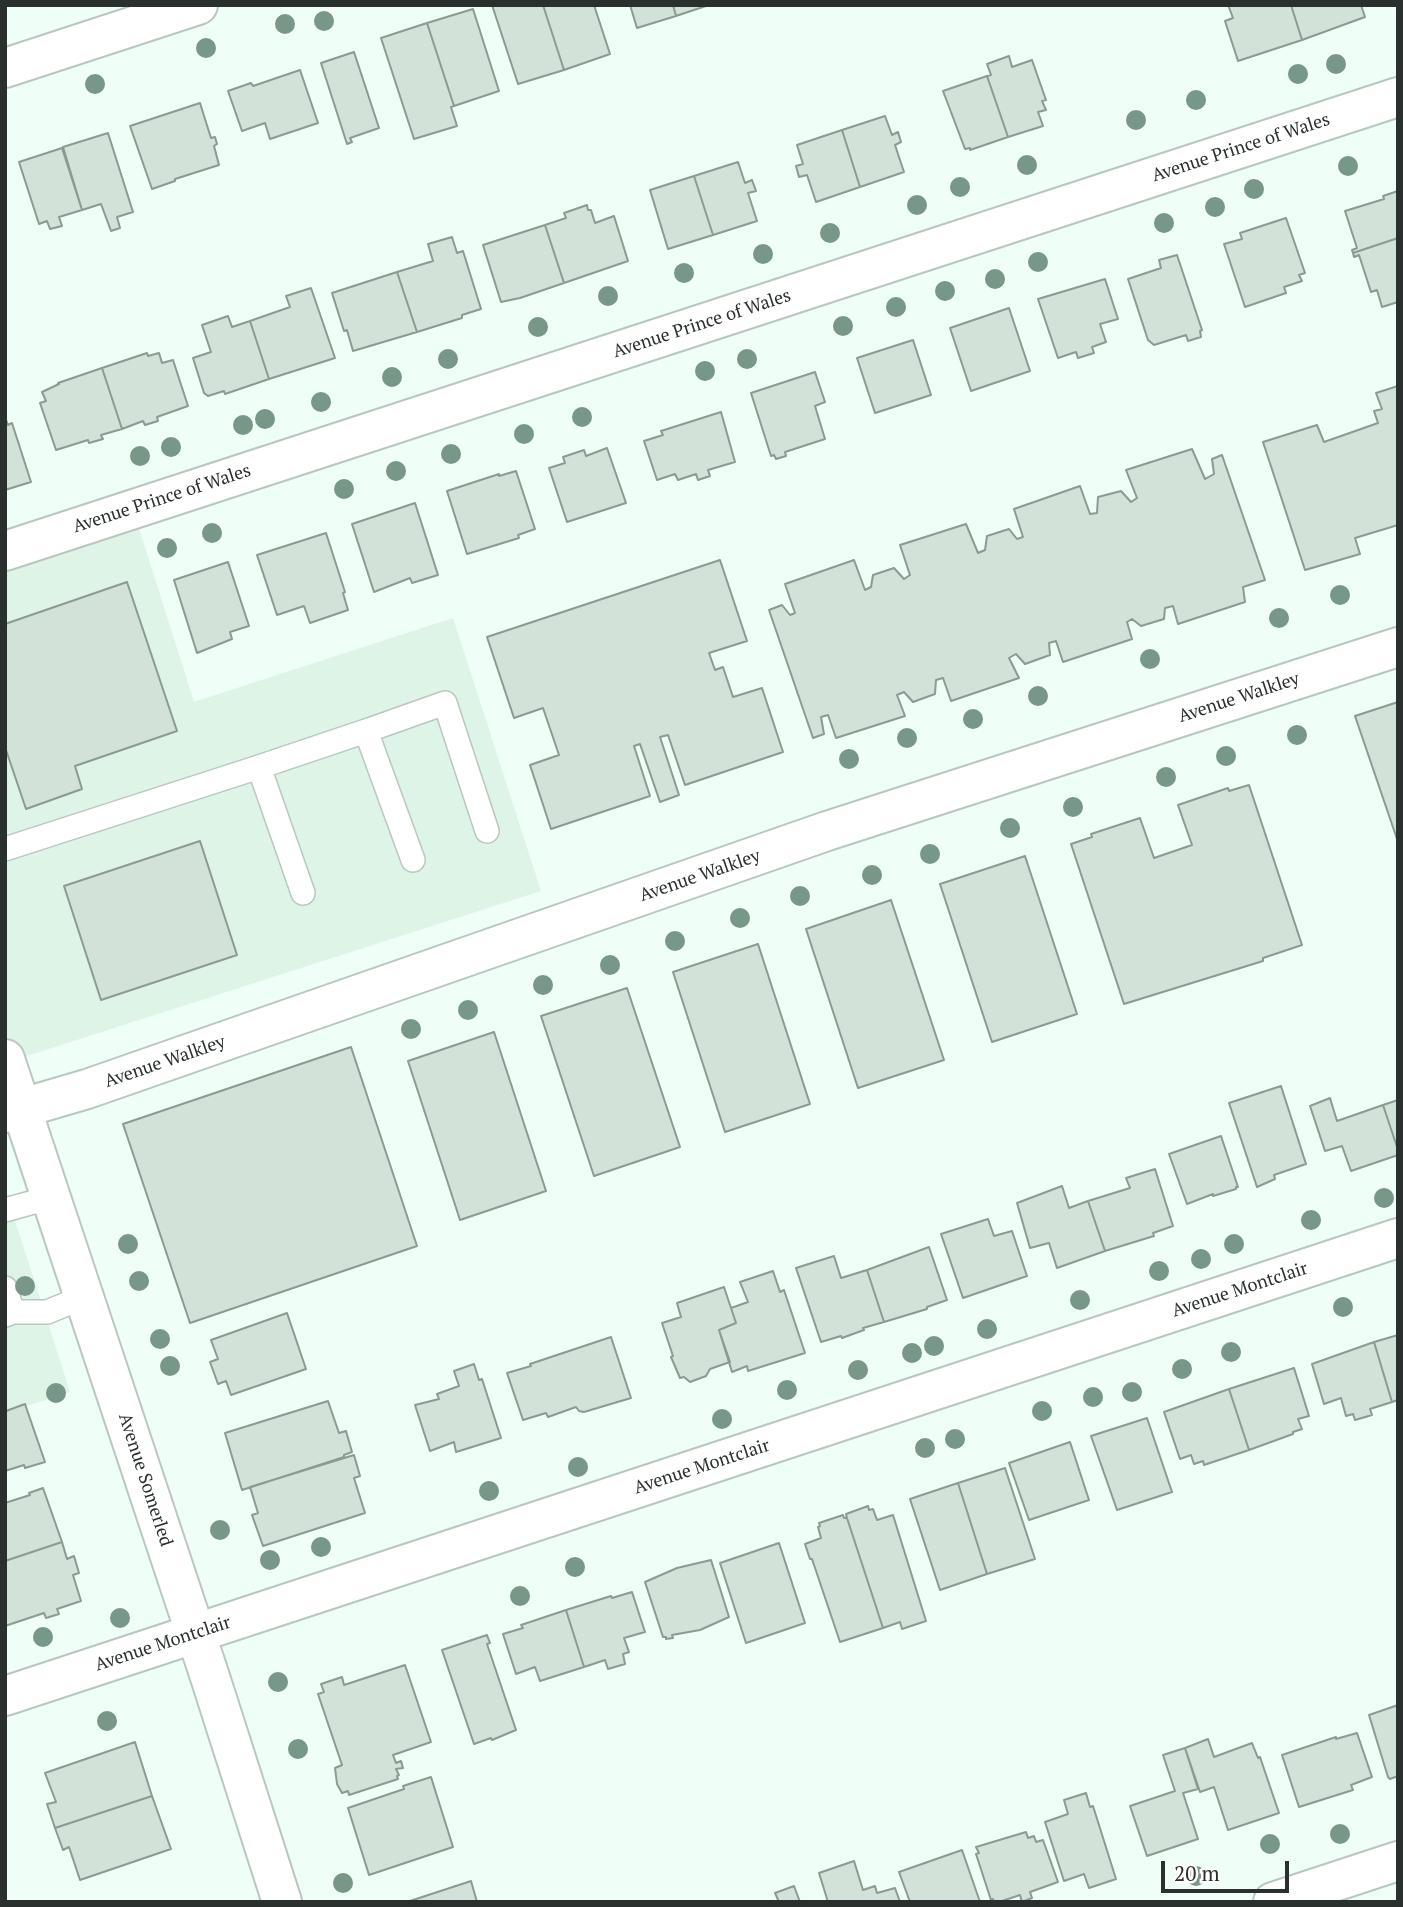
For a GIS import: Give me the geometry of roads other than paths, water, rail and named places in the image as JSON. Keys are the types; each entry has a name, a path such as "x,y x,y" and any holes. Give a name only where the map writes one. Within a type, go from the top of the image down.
{"street":[{"path":"5,68 198,5"},
{"name":"Avenue Prince of Wales","path":"5,551 1398,97"},
{"name":"Avenue Walkley","path":"14,1111 87,1090 827,831 1398,647"},
{"name":"Avenue Somerled","path":"5,1059 14,1111 52,1197 282,1902"},
{"name":"Avenue Montclair","path":"5,1696 1398,1238"},
{"path":"1273,1902 1398,1860"}],"lane":[{"path":"5,849 260,768 445,703 487,831"},
{"path":"366,731 413,860"},
{"path":"260,768 303,893"},
{"path":"5,1210 52,1197"},
{"path":"5,1288 9,1313 47,1312 84,1297"}]}
